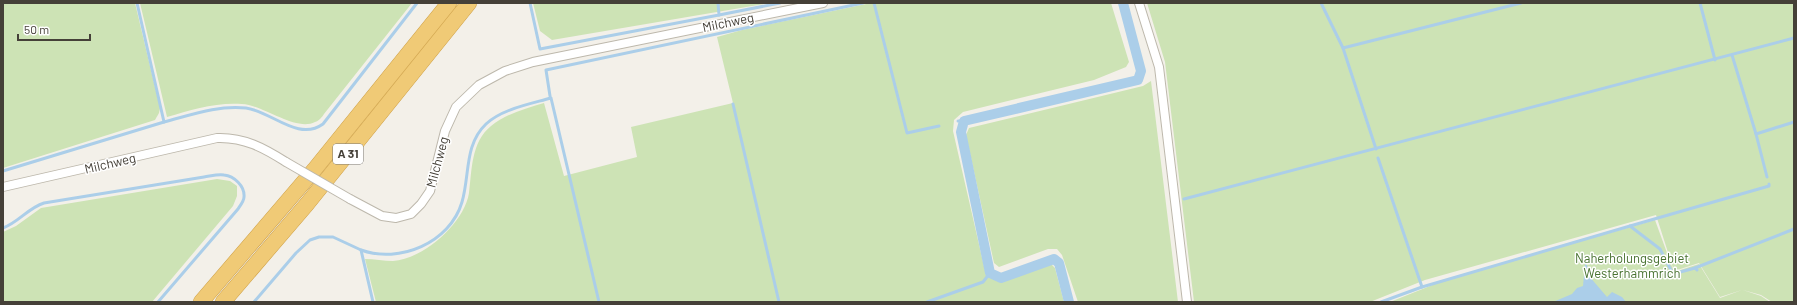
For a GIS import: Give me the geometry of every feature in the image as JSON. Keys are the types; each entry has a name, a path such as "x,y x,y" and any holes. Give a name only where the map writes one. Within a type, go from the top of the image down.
{"highway":[{"name":"A 31","path":"201,302 314,170 449,3"},
{"name":"A 31","path":"223,302 308,204 469,3"}],"street":[{"name":"Milchweg","path":"3,187 217,138 231,138 245,141 264,149 382,216 396,218 411,214 422,204 430,191 445,131 456,107 479,85 505,71 533,62 823,3"},
{"path":"1139,3 1159,66 1187,302"}],"green space":[{"path":"3,3 135,3 160,108 155,120 3,168"},
{"path":"140,3 412,3 321,118 307,124 299,124 250,105 242,104 213,105 167,117"},
{"path":"533,3 770,3 552,40 540,31"},
{"path":"871,3 1111,3 1129,62 1126,67 1094,80 963,112 954,120 953,131 986,275 1001,281 1047,264 1052,265 1055,268 1064,302 376,302 365,259 393,261 405,259 429,247 451,228 466,205 476,148 484,133 503,118 544,103 564,176 637,157 631,127 733,103 717,37 742,30"},
{"name":"Naherholungsgebiet Westerhammrich","path":"1147,3 1794,3 1794,302 1772,302 1761,295 1743,290 1761,296 1770,302 1390,302 1445,280 1655,220 1674,272 1699,264 1720,298 1742,290 1720,297 1699,263 1674,271 1656,215 1425,280 1370,302 1194,302 1165,62"},
{"path":"1151,81 1178,302 1078,302 1062,255 1057,249 1048,249 999,267 994,263 966,135 969,128 1143,86"},
{"path":"217,179 230,181 237,186 237,196 233,206 152,302 3,302 3,232 16,226 41,208"}],"water":[{"path":"1585,264 1587,265 1589,276 1607,297 1612,292 1622,297 1626,302 1553,302 1572,294 1577,288 1583,286"}],"waterway":[{"path":"3,171 164,122 137,3"},
{"path":"164,122 204,111 235,107 255,110 294,128 304,130 314,129 323,124 417,3"},
{"path":"530,3 540,49 719,15 718,3"},
{"path":"719,15 780,3"},
{"path":"550,96 546,70 863,3"},
{"path":"874,3 907,133 939,126"},
{"path":"1069,302 1059,263 1054,259 1001,278 990,273 961,132 964,121 1138,80 1141,71 1123,3"},
{"path":"1321,3 1343,48 1376,149"},
{"path":"1343,48 1521,3"},
{"path":"1700,3 1715,60"},
{"path":"1184,199 1794,38"},
{"path":"1732,55 1756,134"},
{"path":"361,250 376,254 406,252 421,247 435,239 446,229 456,216 462,202 471,151 479,132 486,124 500,114 551,98 599,302"},
{"path":"733,104 779,302"},
{"path":"958,121 964,121"},
{"path":"1767,177 1756,134 1794,122"},
{"path":"1378,158 1422,287"},
{"path":"3,228 33,208 44,203 214,175 231,177 238,182 243,189 244,197 242,203 158,302"},
{"path":"1630,226 1769,186 1769,184"},
{"path":"1381,302 1422,287 1630,226 1660,249 1673,274 1695,268 1697,270"},
{"path":"1695,268 1794,229"},
{"path":"254,302 296,253 310,240 319,237 333,237 361,250 373,302"},
{"path":"927,302 983,282 990,273"}]}
